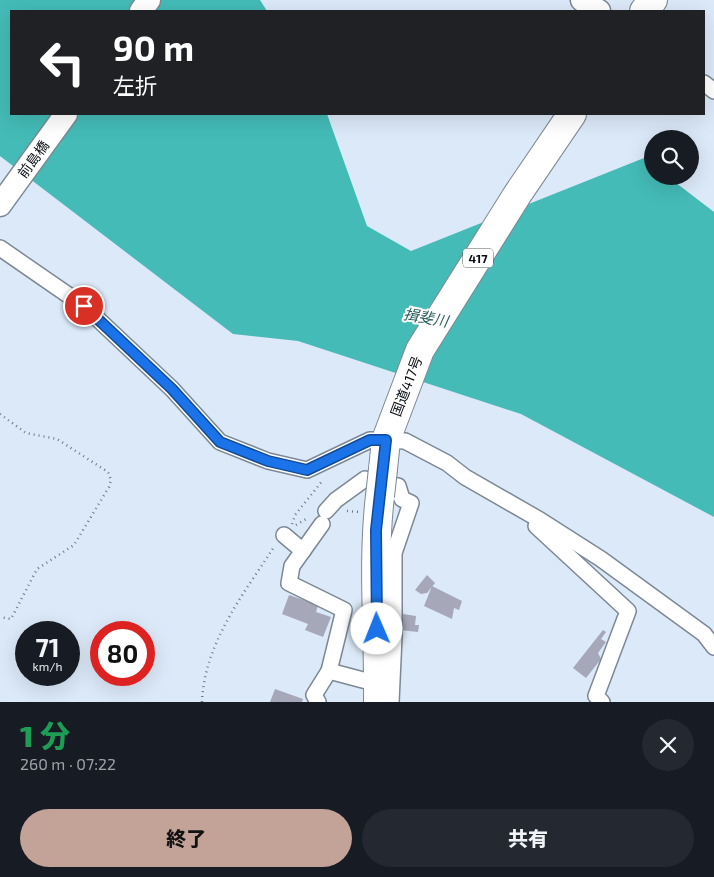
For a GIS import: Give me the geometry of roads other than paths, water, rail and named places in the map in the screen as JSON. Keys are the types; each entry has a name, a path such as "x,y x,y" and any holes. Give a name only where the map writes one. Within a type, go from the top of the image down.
{"highway":[{"path":"645,10 653,0"},
{"name":"国道417号","path":"382,696 376,574 379,505 386,440 420,350 517,195 571,115"}],"street":[{"path":"582,0 597,10"},
{"name":"前島橋","path":"0,204 65,115"},
{"path":"0,248 84,306 172,389 220,442 268,461 307,470 370,440 405,441 447,464 464,477 540,520 601,559 704,634 714,647"},
{"path":"318,702 314,695 329,671 344,610 289,583 292,566 336,500 365,478 398,486 402,499 411,503 394,554 394,637 382,696 329,671"},
{"path":"514,507 628,611 596,696 602,702"},
{"path":"284,535 303,551"}],"water":[{"name":"揖斐川","path":"0,0 260,0 266,10 10,10 10,115 327,115 367,226 411,251 644,158 644,185 679,185 714,212 714,517 521,414 298,341 233,334 0,156"}]}
